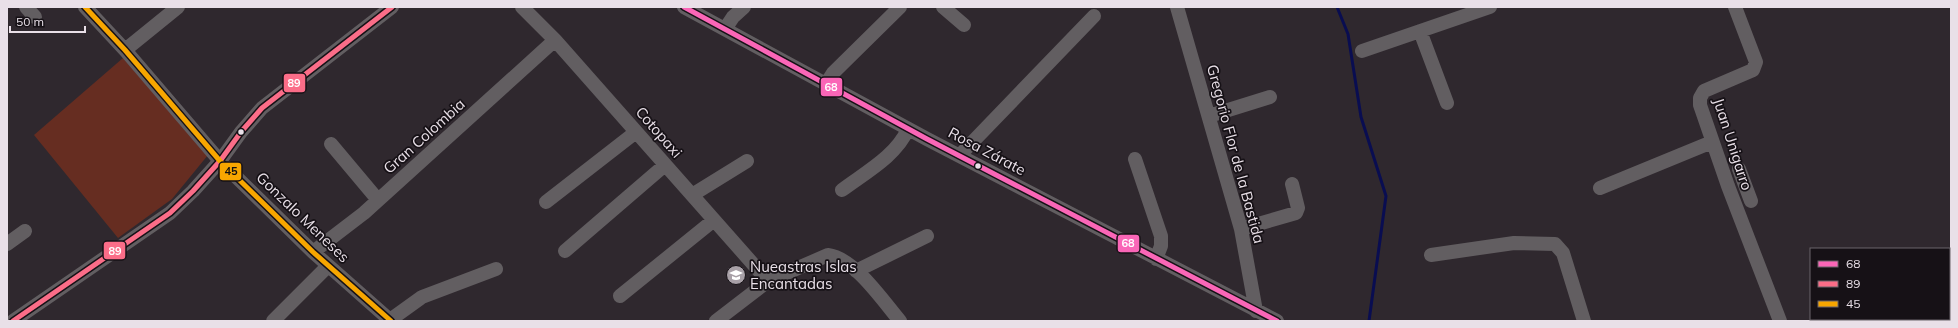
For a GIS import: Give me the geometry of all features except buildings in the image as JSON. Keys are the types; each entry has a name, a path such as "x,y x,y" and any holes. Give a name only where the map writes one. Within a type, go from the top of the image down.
{"street":[{"name":"Gonzalo Meneses","path":"85,7 125,50 220,161 313,252 390,320"},
{"path":"125,50 178,7"},
{"path":"13,321 170,213 194,191 262,108 392,7"},
{"name":"Cotopaxi","path":"522,7 555,40 768,281"},
{"name":"Rosa Zárate","path":"684,7 908,129 1277,321"},
{"path":"725,29 733,17 744,7"},
{"path":"826,84 833,73 900,7"},
{"path":"943,7 964,25"},
{"name":"Gregorio Flor de la Bastida","path":"1177,7 1241,229 1256,311"},
{"path":"1362,51 1490,7"},
{"name":"Juan Unigarro","path":"1734,7 1756,62 1753,70 1704,91 1700,98 1700,105 1728,186 1780,321"},
{"path":"960,155 1094,16"},
{"path":"1420,31 1446,103"},
{"name":"Gran Colombia","path":"313,252 378,200 555,40"},
{"path":"1209,116 1270,97"},
{"path":"842,190 893,152 903,141 908,129"},
{"path":"546,202 636,132"},
{"path":"1600,188 1712,142"},
{"path":"331,144 378,200"},
{"path":"1135,159 1161,236 1161,246 1156,259"},
{"path":"692,195 747,161"},
{"path":"565,251 665,165"},
{"path":"1728,186 1741,175 1751,201"},
{"path":"1241,229 1296,213 1298,208 1292,184"},
{"path":"620,296 714,220"},
{"path":"7,244 25,232"},
{"path":"856,271 928,236"},
{"path":"1432,255 1514,243 1554,244 1563,253 1584,321"},
{"path":"716,321 768,281 828,255 844,259 900,321"},
{"path":"274,321 328,266"},
{"path":"390,320 422,297 496,268"}],"shaded area":[{"path":"123,58 208,155 172,199 118,238 34,135"}],"waterway":[{"path":"1337,7 1348,34 1361,117 1386,196 1369,321"}],"transit line":[{"name":"45","path":"85,7 125,50 220,161 313,252 391,321"},
{"name":"89","path":"13,321 170,213 193,191 220,161 241,132 262,108 392,7"},
{"name":"68","path":"684,7 927,139 1277,321"}],"place":[{"name":"Nueastras Islas Encantadas","path":"736,275"}]}
